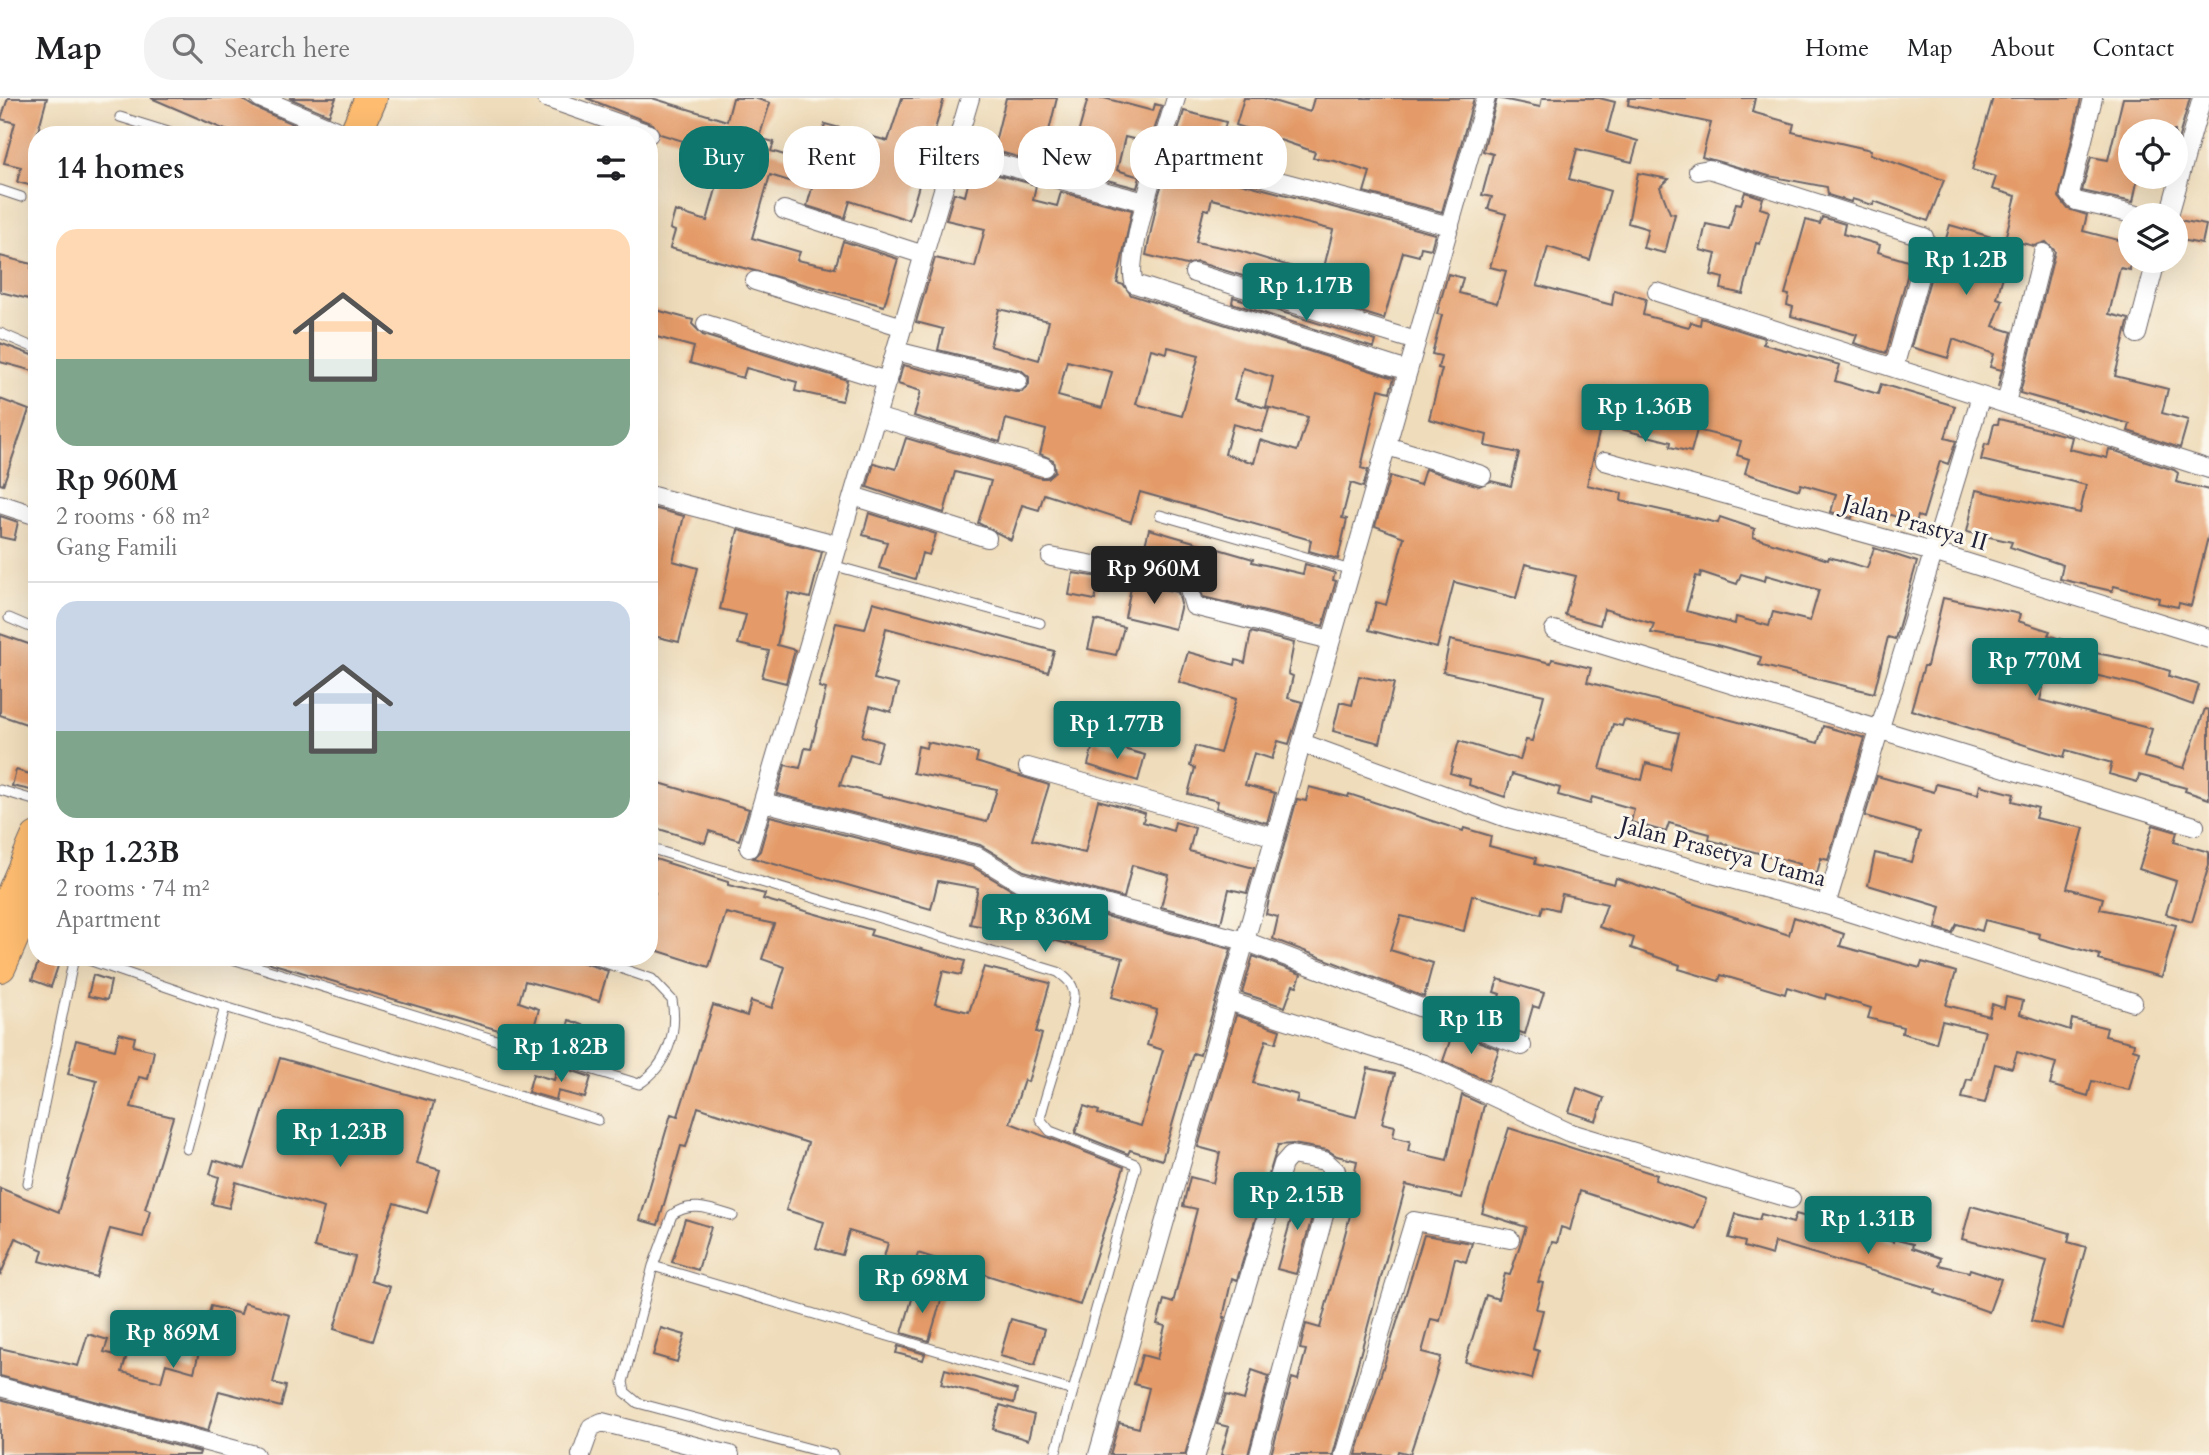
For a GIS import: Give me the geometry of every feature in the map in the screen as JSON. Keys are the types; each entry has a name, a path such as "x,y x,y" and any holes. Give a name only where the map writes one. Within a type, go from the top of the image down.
{"highway":[{"path":"345,126 351,98"},
{"path":"348,126 370,98"},
{"path":"17,931 28,880"},
{"path":"0,966 28,904"}],"street":[{"path":"260,98 326,126"},
{"path":"546,98 626,126"},
{"path":"962,126 970,98"},
{"path":"1176,98 1145,202 1130,270 1135,284 1408,371"},
{"path":"1098,1455 1486,98"},
{"path":"2093,98 2070,194 2076,201 2118,211"},
{"path":"2172,203 2202,98"},
{"path":"1004,165 1145,202"},
{"path":"1698,171 1709,169 1924,237 1927,248 1894,368"},
{"path":"1287,183 1450,226"},
{"path":"749,848 943,189"},
{"path":"784,210 924,255"},
{"path":"2006,404 2043,253"},
{"path":"1194,272 1416,341"},
{"path":"2137,334 2154,273"},
{"path":"755,281 903,327"},
{"path":"1657,292 2209,469"},
{"path":"706,324 887,381"},
{"path":"895,351 1018,381"},
{"path":"1826,905 1981,396"},
{"path":"876,417 1044,467"},
{"path":"1387,446 1482,475"},
{"name":"Jalan Prastya II","path":"1605,461 1933,552 2209,638"},
{"path":"853,496 987,538"},
{"path":"658,497 839,545"},
{"path":"0,504 28,513"},
{"path":"1051,557 1187,582 1194,606 1331,640"},
{"path":"1554,630 2195,826"},
{"name":"Jalan Prasetya Utama","path":"1302,743 1504,817 1826,905 2133,1002"},
{"path":"1028,767 1275,837"},
{"path":"763,802 977,856 1020,882 1245,941 1522,1046"},
{"path":"1228,1001 1424,1064 1568,1132 1791,1199"},
{"path":"1196,1455 1283,1164 1291,1155 1325,1161 1336,1171 1259,1455"},
{"path":"1344,1455 1413,1221 1422,1220 1510,1239"},
{"path":"0,1387 255,1455"},
{"path":"580,1455 591,1427 602,1422 730,1455"}],"lane":[{"path":"120,117 149,126"},
{"path":"0,190 21,197"},
{"path":"0,333 28,345"},
{"path":"1160,515 1351,570"},
{"path":"832,565 1040,623"},
{"path":"9,618 28,625"},
{"path":"0,790 28,798"},
{"path":"658,851 1058,972 1069,980 1074,999 1045,1093 1040,1119 1050,1131 1135,1164 1136,1167 1055,1455"},
{"path":"28,1183 72,966"},
{"path":"106,966 225,1007 598,1120"},
{"path":"255,966 639,1084 659,1067 674,1034 673,1000 652,979 614,966"},
{"path":"187,1149 225,1007"},
{"path":"733,1216 695,1207 678,1210 671,1215 653,1266 623,1382 627,1396 638,1403 833,1455"},
{"path":"653,1266 1073,1391"}],"building":[{"path":"8,98 47,98 39,126 28,126 28,185 17,182 21,167 4,163 15,123 1,119"},
{"path":"151,98 240,98 297,126 216,126"},
{"path":"289,98 336,98 329,115"},
{"path":"586,98 652,98 727,121 733,98 754,98 770,103 763,126 679,126 679,140 660,134 658,126"},
{"path":"902,98 944,98 936,126 894,126 894,189 918,189 909,220 850,201 845,218 807,206 812,189 880,189 880,139 888,141"},
{"path":"1006,98 1057,98 1050,126 1018,126 1018,157 1004,153 1004,126 999,126"},
{"path":"1088,98 1104,98 1153,111 1155,104 1162,106 1156,126 1130,126 1130,138 1125,137 1117,170 1130,174 1130,186 1116,182 1116,126 1080,126"},
{"path":"1244,98 1263,98 1310,112 1314,98 1474,98 1442,212 1364,192 1370,172 1335,161 1313,158 1315,152 1287,142 1287,126 1236,125"},
{"path":"1497,98 1540,107 1542,98 1599,98 1615,102 1607,132 1638,141 1632,162 1577,149 1569,179 1610,191 1590,260 1548,247 1537,285 1612,305 1614,290 1646,299 1643,315 1689,327 1691,322 1700,325 1701,318 1764,338 1763,344 1840,365 1835,381 1878,394 1881,384 1955,406 1945,438 1956,441 1948,464 1940,461 1923,518 1918,516 1916,523 1856,504 1852,518 1831,512 1836,494 1801,484 1799,490 1745,473 1749,459 1737,455 1741,441 1697,430 1691,452 1670,447 1671,442 1601,424 1587,485 1622,493 1621,501 1718,523 1720,517 1755,529 1753,537 1828,560 1829,557 1867,568 1874,548 1917,562 1895,639 1888,637 1874,693 1759,665 1761,657 1713,644 1651,633 1654,624 1604,609 1600,625 1565,615 1576,576 1525,564 1516,598 1454,582 1437,648 1369,630 1376,602 1386,605 1404,537 1375,526 1390,476 1420,485 1425,469 1479,486 1491,481 1511,486 1519,453 1485,446 1487,435 1429,419 1442,369 1438,368 1441,356 1432,354 1442,315 1437,314 1448,274 1463,278 1459,293 1497,303 1506,271 1490,267 1506,214 1488,209 1492,197 1482,195 1493,154 1483,151","holes":["1701,572 1737,584 1741,574 1765,581 1766,575 1819,590 1810,621 1773,612 1769,626 1736,617 1735,624 1686,611 1696,576 1700,577"]},
{"path":"1629,98 1755,98 1752,112 1794,124 1792,132 1871,150 1870,154 1944,180 1928,221 1874,201 1873,205 1852,199 1851,202 1828,195 1827,187 1769,176 1702,157 1711,123 1628,105"},
{"path":"1993,98 2081,98 2059,197 2068,209 2087,215 2083,231 2118,240 2119,273 2109,314 2129,319 2115,376 2168,389 2162,413 2188,420 2180,448 2128,431 2130,424 2020,393 2055,251 2046,242 2034,246 2005,239 2016,196 1992,189 1996,177 1972,170"},
{"path":"2123,98 2190,98 2184,119 2118,119 2118,189 2136,189 2133,202 2082,191 2091,157 2108,160"},
{"path":"1184,111 1226,122 1225,126 1179,126"},
{"path":"769,141 774,142 771,151 783,155 783,179 770,175 769,178"},
{"path":"1638,173 1669,179 1660,187 1670,213 1675,214 1665,253 1643,248 1648,229 1628,223"},
{"path":"1004,176 1018,180 1018,189 1035,189 1033,200 1057,206 1061,192 1132,210 1117,283 1124,285 1131,295 1394,378 1390,392 1379,389 1361,468 1368,470 1363,487 1351,483 1342,518 1347,519 1338,559 1309,551 1311,540 1140,492 1131,522 1044,494 1039,510 1022,505 1011,540 978,523 991,481 955,472 944,513 867,487 874,463 896,469 906,438 1041,478 1047,478 1055,471 1053,460 1040,454 1046,430 1006,419 1000,442 914,416 921,391 898,384 903,365 1015,392 1022,392 1029,384 1029,377 1021,370 938,350 943,329 916,322 935,258 975,267 985,229 946,220 954,193 965,196 967,189 1004,189","holes":["999,309 1049,321 1039,360 990,346","1168,347 1199,355 1182,416 1136,404 1151,349 1167,353","1067,361 1112,372 1102,408 1058,396","1243,368 1273,377 1266,407 1308,417 1297,451 1260,440 1254,463 1225,454 1233,424 1262,432 1269,409 1234,399"]},
{"path":"716,189 766,189 752,238 800,252 797,260 835,268 843,241 898,259 884,306 670,248 675,231 670,229 675,211 707,221"},
{"path":"1160,189 1264,189 1435,234 1431,249 1421,247 1419,256 1403,252 1384,319 1197,262 1186,265 1146,255","holes":["1212,199 1333,230 1322,276 1240,251 1196,242 1204,209 1209,210"]},
{"path":"1745,192 1763,198 1760,208 1769,211 1760,244 1756,243 1743,294 1721,289 1723,278 1711,275 1716,254 1700,250 1706,224 1729,229 1736,203 1741,204"},
{"path":"1822,217 1845,224 1843,234 1880,245 1878,252 1911,262 1886,353 1854,343 1857,335 1791,316 1793,307 1787,305 1789,295 1785,294 1806,220 1820,224"},
{"path":"2188,222 2206,225 2202,244 2188,241"},
{"path":"1950,225 2012,243 1997,298 2003,300 1993,326 2012,332 1998,387 2002,370 1990,367 1994,354 1953,339 1948,358 1911,347 1933,269 1937,270"},
{"path":"0,256 28,263 28,299 0,292"},
{"path":"1233,297 1376,341 1374,348 1232,303"},
{"path":"658,310 693,320 692,324 703,335 847,380 842,401 795,391 797,382 746,368 743,378 690,363 694,347 658,337"},
{"path":"0,343 28,354 28,370 0,362"},
{"path":"0,399 28,410 28,413 3,485 0,484"},
{"path":"1999,419 2072,437 2069,449 2107,458 2109,449 2174,470 2178,473 2176,482 2209,490 2209,533 2191,606 2179,603 2178,607 2158,603 2159,598 2114,586 2112,591 2060,579 2063,565 2010,547 2012,542 1967,532 1976,490 2080,513 2086,485 1981,460 1985,444 1989,445 1994,424 1998,424"},
{"path":"658,509 684,516 673,561 698,568 679,642 658,637"},
{"path":"869,513 936,534 929,555 922,553 915,579 879,568 887,542 863,535"},
{"path":"0,516 18,522 14,540 0,537"},
{"path":"1149,529 1253,559 1252,562 1303,574 1305,564 1335,573 1333,580 1336,581 1323,626 1203,597 1194,573 1141,562"},
{"path":"738,530 822,552 810,598 789,593 777,645 795,650 786,683 762,677 769,651 738,644 746,615 720,609"},
{"path":"1073,573 1100,577 1095,600 1069,595"},
{"path":"1132,583 1178,592 1181,604 1175,629 1125,617"},
{"path":"1943,598 2020,614 2018,621 2050,631 2048,635 2094,650 2089,666 2011,647 2004,676 2043,688 2040,700 2152,729 2144,757 2184,768 2205,709 2209,710 2209,799 2185,791 2186,788 2139,775 2137,782 2109,774 2112,763 2066,750 2064,757 1911,710 1924,666 1927,666"},
{"path":"873,602 1054,651 1048,672 886,628 874,679 898,685 891,712 870,706 862,736 882,742 876,762 850,755 840,785 987,822 997,789 913,773 918,746 926,748 927,742 978,753 976,762 1049,785 1032,840 1085,853 1098,800 1145,813 1143,822 1173,831 1175,822 1195,828 1189,851 1254,868 1247,893 1229,889 1221,923 1161,907 1169,875 1132,865 1124,898 1024,871 980,845 777,794 785,765 800,768 805,748 811,749 826,689 819,687 836,623 865,629"},
{"path":"1095,620 1124,627 1116,655 1088,649"},
{"path":"1251,632 1294,643 1288,674 1293,676 1288,698 1302,702 1289,744 1278,741 1272,759 1254,753 1245,785 1275,793 1267,823 1216,808 1218,801 1188,794 1195,768 1190,766 1195,746 1220,753 1236,699 1179,682 1188,652 1235,665 1236,660 1245,663"},
{"path":"0,634 28,644 28,725 0,715"},
{"path":"1450,640 1551,663 1552,659 1591,668 1587,682 1818,743 1823,726 1865,738 1828,860 1821,858 1817,873 1799,868 1800,864 1709,840 1710,834 1669,823 1666,832 1631,822 1634,809 1592,797 1590,804 1558,795 1560,788 1512,774 1505,797 1469,785 1470,779 1450,773 1459,741 1520,760 1526,740 1532,741 1544,695 1443,672","holes":["1624,720 1679,733 1670,769 1646,763 1642,780 1600,769 1613,724 1622,726"]},
{"path":"2096,653 2170,671 2169,676 2199,685 2193,705 2134,684 2090,674"},
{"path":"1359,676 1394,683 1380,743 1333,731 1340,702 1352,705"},
{"path":"1094,741 1145,755 1138,781 1088,765"},
{"path":"16,770 28,773 28,789 12,786"},
{"path":"1877,776 1934,792 1936,784 1978,794 1980,785 2014,794 2012,801 2038,808 2035,818 2084,828 2067,888 2103,898 2100,909 2176,925 2162,977 2099,960 2100,955 2039,938 2040,934 1985,920 1982,931 1957,924 1952,933 1936,928 1941,907 1868,885 1875,853 1912,862 1920,832 1865,816"},
{"path":"658,783 749,809 739,840 709,831 705,843 658,829"},
{"path":"1309,787 1348,797 1349,794 1463,831 1464,828 1491,836 1489,846 1536,858 1535,864 1614,884 1616,878 1789,935 1794,917 1844,934 1840,946 1920,968 1922,962 1956,972 1946,1005 1989,1016 1992,1004 2004,1008 2006,997 2023,1001 2020,1014 2070,1030 2072,1019 2107,1028 2105,1036 2134,1043 2133,1049 2139,1051 2129,1090 2092,1081 2088,1096 2050,1085 2056,1063 2017,1052 2012,1068 1995,1064 1985,1103 1962,1098 1967,1079 1972,1080 1985,1031 1942,1021 1936,1043 1902,1033 1903,1027 1868,1018 1871,1008 1826,994 1825,999 1787,987 1785,994 1721,975 1719,981 1679,969 1680,965 1631,948 1634,938 1599,927 1607,904 1562,894 1558,910 1543,906 1541,914 1472,895 1464,931 1401,916 1390,950 1433,963 1424,997 1273,939 1278,917 1266,914 1269,899 1297,799 1306,801"},
{"path":"770,816 973,867 1017,893 1231,949 1200,1055 1193,1053 1162,1160 1130,1150 1128,1154 1075,1133 1084,1106 1099,1111 1098,1114 1141,1126 1163,1050 1147,1045 1157,1010 1112,997 1123,958 1018,931 1018,934 970,924 978,888 938,881 931,909 753,858 760,851"},
{"path":"2153,825 2177,832 2174,842 2209,852 2209,865 2192,922 2166,914 2176,881 2139,869"},
{"path":"658,860 728,882 728,885 765,894 763,899 872,930 870,935 965,961 961,975 943,971 935,1004 969,1012 984,967 1050,983 1036,1032 1042,1034 1028,1082 1024,1080 1010,1123 1124,1167 1080,1305 918,1253 911,1279 880,1271 888,1243 849,1231 842,1255 816,1248 824,1222 786,1210 808,1143 698,1107 686,1147 681,1146 658,1225 640,1220 671,1114 678,1116 713,1005 747,1016 751,1001 772,1008 785,967 762,959 774,924 726,913 709,967 658,951"},
{"path":"1253,956 1301,974 1297,986 1293,985 1285,1007 1242,993"},
{"path":"37,966 58,966 51,987 32,980"},
{"path":"281,966 593,966 608,971 599,1001 525,981 519,1002 539,1009 530,1042 501,1034 502,1031"},
{"path":"93,975 111,981 107,1000 88,996"},
{"path":"1498,979 1544,993 1539,1008 1533,1006 1525,1034 1492,1022 1500,994 1494,992"},
{"path":"1236,1015 1280,1030 1276,1043 1266,1040 1253,1083 1298,1095 1296,1102 1356,1117 1368,1068 1395,1074 1382,1123 1395,1126 1393,1137 1410,1141 1408,1151 1447,1160 1462,1095 1484,1105 1462,1198 1406,1185 1333,1455 1271,1455 1292,1378 1298,1380 1306,1350 1300,1349 1306,1324 1320,1328 1356,1193 1351,1191 1357,1161 1337,1156 1327,1150 1293,1144 1278,1145 1237,1280 1232,1278 1225,1317 1185,1455 1110,1455 1119,1423 1139,1428 1149,1388 1134,1384 1142,1355 1157,1359 1165,1326 1157,1324 1164,1300 1173,1303 1197,1209 1183,1206 1190,1177 1213,1183 1220,1153 1198,1147"},
{"path":"569,1020 602,1032 594,1063 561,1053"},
{"path":"1453,1032 1499,1049 1488,1081 1443,1061"},
{"path":"119,1033 135,1037 133,1046 154,1051 148,1079 139,1077 131,1107 173,1117 145,1209 150,1211 143,1237 110,1229 96,1277 40,1261 43,1250 16,1238 0,1276 0,1188 59,1212 97,1081 68,1074 76,1040 115,1050"},
{"path":"280,1058 434,1102 417,1163 440,1170 427,1213 394,1203 385,1226 371,1281 390,1287 373,1341 334,1329 355,1257 314,1247 324,1208 236,1182 229,1208 212,1204 219,1177 210,1174 214,1160 245,1169"},
{"path":"558,1066 591,1077 585,1098 558,1091 556,1100 528,1092 533,1074 554,1080"},
{"path":"1577,1088 1604,1098 1596,1121 1569,1112"},
{"path":"1509,1128 1657,1175 1655,1180 1706,1199 1696,1229 1580,1191 1570,1230 1561,1227 1557,1243 1552,1242 1538,1282 1543,1283 1536,1309 1543,1310 1533,1349 1539,1351 1532,1379 1465,1362 1486,1295 1498,1299 1505,1274 1510,1275 1526,1227 1482,1213"},
{"path":"1299,1191 1318,1196 1296,1274 1277,1269"},
{"path":"1971,1206 2070,1233 2068,1242 2086,1247 2063,1329 2031,1321 2047,1261 1962,1239"},
{"path":"1736,1214 1759,1220 1761,1214 1793,1223 1796,1214 1893,1242 1893,1239 1913,1244 1912,1248 1941,1258 1939,1265 1969,1272 1970,1269 2001,1279 1989,1312 1935,1293 1936,1290 1775,1242 1772,1255 1744,1247 1745,1242 1729,1238"},
{"path":"685,1219 711,1227 698,1270 672,1262"},
{"path":"1424,1235 1472,1243 1466,1262 1455,1258 1440,1321 1431,1319 1422,1352 1441,1357 1433,1384 1410,1454 1398,1451 1397,1455 1356,1455"},
{"path":"915,1289 942,1297 929,1341 902,1333"},
{"path":"244,1303 290,1315 273,1383 286,1386 281,1407 219,1391 208,1431 0,1376 0,1348 78,1366 88,1334 108,1340 104,1352 126,1358 122,1372 161,1382 166,1364 194,1372 211,1306 241,1314"},
{"path":"1011,1319 1045,1329 1035,1365 1000,1356"},
{"path":"661,1328 685,1335 677,1362 653,1355"},
{"path":"898,1346 925,1354 923,1360 896,1353"},
{"path":"945,1369 1017,1390 1014,1403 941,1384"},
{"path":"1252,1370 1269,1376 1248,1455 1221,1455 1229,1427 1217,1424 1226,1395 1244,1400"},
{"path":"0,1399 200,1452 199,1455 0,1455"},
{"path":"1000,1405 1034,1415 1028,1440 993,1429"}]}
